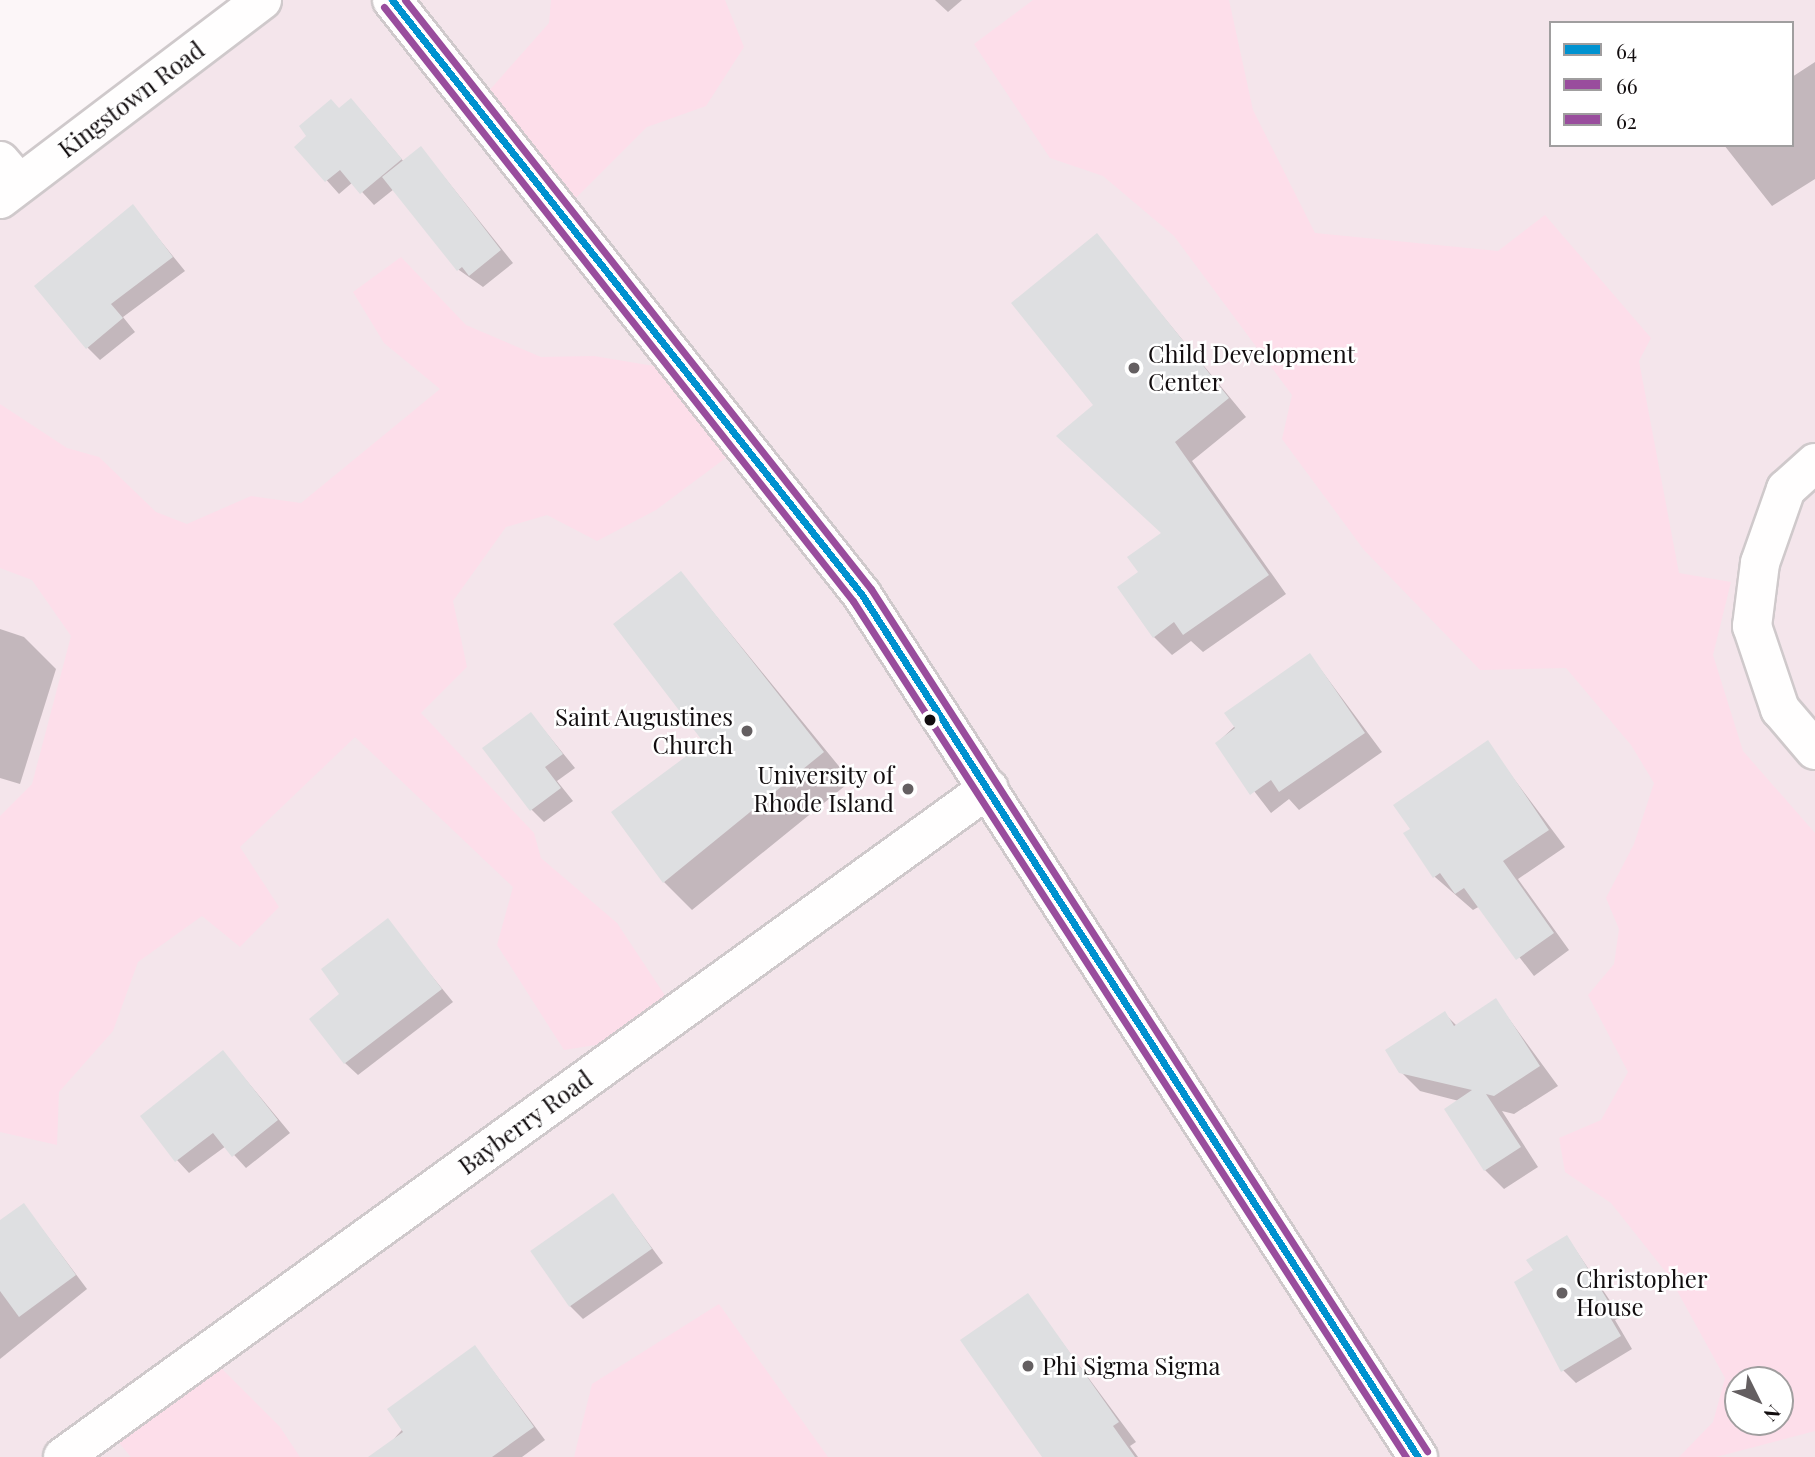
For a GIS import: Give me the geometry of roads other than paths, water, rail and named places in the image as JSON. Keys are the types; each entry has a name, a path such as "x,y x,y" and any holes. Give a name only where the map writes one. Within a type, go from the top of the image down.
{"street":[{"name":"Kingstown Road","path":"7,181 262,0"},
{"path":"392,0 772,475 862,595 989,788 1418,1457"},
{"path":"1815,463 1786,489 1760,564 1752,625 1780,709 1815,750"},
{"name":"Bayberry Road","path":"63,1457 989,788"}],"place":[{"name":"Child Development Center","path":"1134,368"},
{"name":"Saint Augustines Church","path":"747,731"},
{"name":"University of Rhode Island","path":"908,789"},
{"name":"Christopher House","path":"1562,1293"},
{"name":"Phi Sigma Sigma","path":"1028,1366"}]}
